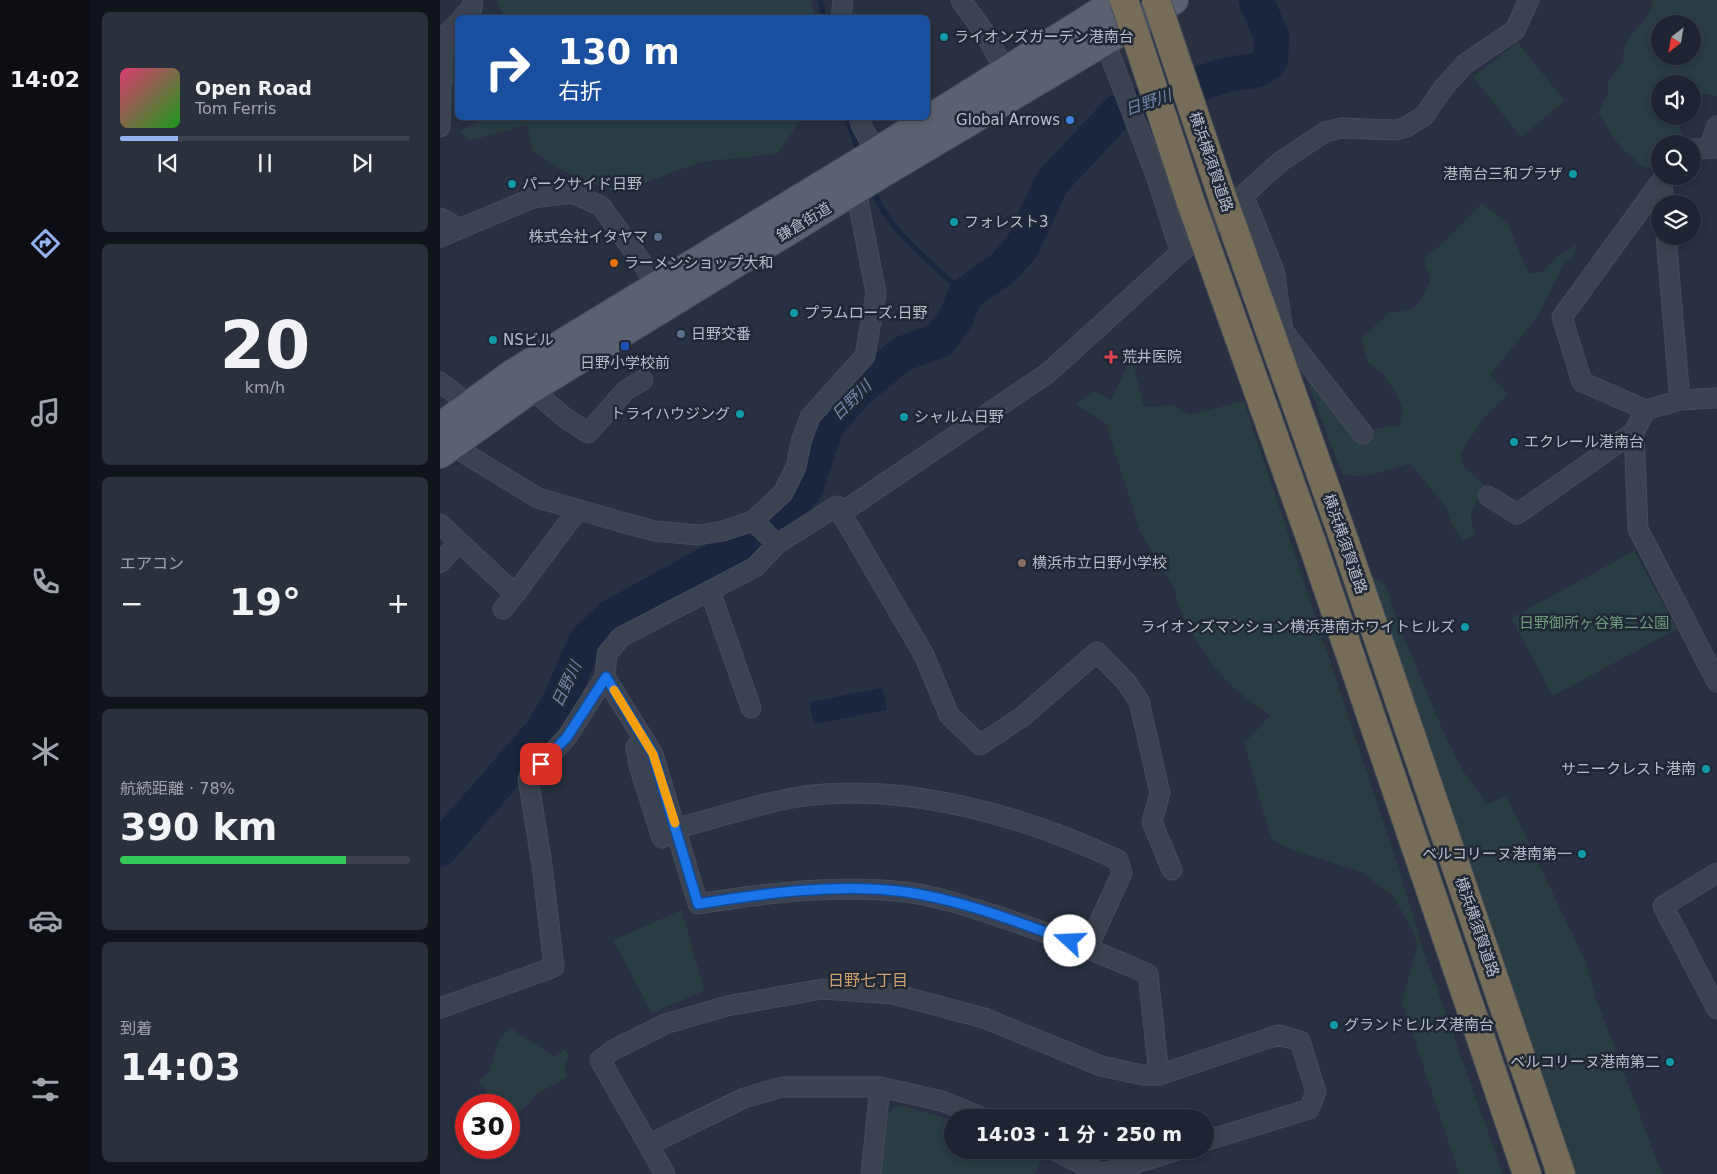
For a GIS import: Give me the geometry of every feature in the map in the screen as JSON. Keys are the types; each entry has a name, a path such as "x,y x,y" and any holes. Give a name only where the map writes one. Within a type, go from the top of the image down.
{"highway":[{"name":"横浜横須賀道路","path":"1117,1 1312,543 1528,1174"},
{"path":"1114,36 1117,1"},
{"name":"横浜横須賀道路","path":"1167,1 1224,202 1346,545 1561,1174"}],"main road":[{"name":"鎌倉街道","path":"444,442 530,389 870,170 1006,72 1117,1"},
{"name":"鎌倉街道","path":"444,442 470,405 512,374 655,285 1114,36 1167,1"}],"street":[{"path":"465,15 472,8 473,0"},
{"path":"841,15 843,0"},
{"path":"961,0 984,32 1006,72"},
{"path":"841,513 1048,373 1180,251 1244,198 1280,162 1325,132 1342,128 1396,130 1406,127 1424,116 1444,87 1465,64 1515,30 1529,0"},
{"path":"440,127 443,38 455,26"},
{"path":"1114,36 1122,88 1136,118 1180,251"},
{"path":"444,442 538,498 577,511 655,530 698,535 723,532 753,521 782,493 796,467 801,442 810,417 865,356 876,293 870,170 860,120"},
{"path":"1706,148 1717,126"},
{"path":"1659,185 1562,317 1582,382 1646,410 1680,400 1717,398"},
{"path":"440,237 533,198 572,193 601,206 645,266 655,285"},
{"path":"1244,198 1274,270 1283,331 1363,434"},
{"path":"440,218 460,229"},
{"path":"1667,245 1680,400"},
{"path":"530,389 564,417 588,433 626,390 643,380"},
{"path":"440,382 470,405"},
{"path":"1488,496 1517,514 1634,432 1646,410"},
{"path":"1634,432 1638,530 1717,682"},
{"path":"440,1008 554,967 542,865 528,778 567,737 606,677 607,654 620,637 755,566 777,544 837,506 924,655 948,715 980,745 1022,717 1096,652 1126,682 1139,701 1160,793 1152,822 1172,870"},
{"path":"503,609 577,511"},
{"path":"753,521 777,544"},
{"path":"440,524 515,594"},
{"path":"440,563 459,542"},
{"path":"710,591 751,708"},
{"path":"606,677 653,754 669,833 698,904 762,894 836,890 906,892 965,905 1088,948 1148,974 1159,1075"},
{"path":"669,833 798,797 850,794 904,797 964,806 1030,824 1079,842 1118,860 1122,873 1088,948"},
{"path":"1715,1001 1663,906 1717,873"},
{"path":"666,1174 648,1146 600,1060 613,1050 665,1024 727,1006 822,989 893,994 984,1018 1101,1066 1143,1075 1159,1075 1278,1035 1300,1041 1316,1092 1308,1109 1214,1138"},
{"path":"648,1146 744,1098 782,1087 880,1087 942,1101 961,1109"},
{"path":"870,1174 880,1087"},
{"path":"1072,1159 1102,1174 1150,1159"}],"green space":[{"path":"497,0 811,0 814,15 502,15"},
{"path":"1652,0 1717,0 1717,96 1701,93 1701,75 1651,75 1651,125 1679,125 1682,135 1651,135 1651,168 1644,167 1621,148 1598,113 1608,93 1608,81 1624,61 1623,54 1628,40 1651,10"},
{"path":"455,31 455,85 446,84 447,40"},
{"path":"1517,42 1565,101 1521,137 1473,77"},
{"path":"482,120 801,120 777,154 701,162 617,193 562,170 532,151 527,125 469,141 460,131"},
{"path":"1482,203 1507,223 1529,273 1543,272 1559,255 1576,245 1574,255 1564,263 1538,316 1490,375 1508,394 1483,419 1460,454 1463,466 1486,486 1471,513 1472,525 1475,531 1474,536 1463,540 1452,526 1447,508 1412,466 1408,464 1356,476 1342,473 1298,356 1363,434 1375,429 1400,425 1403,411 1396,394 1384,375 1368,362 1361,339 1391,311 1407,311 1417,304 1431,278 1426,266 1425,256 1441,245"},
{"path":"1131,357 1144,407 1174,405 1189,415 1244,401 1399,869 1425,955 1503,1174 1459,1174 1402,1001 1417,947 1414,933 1393,896 1361,872 1295,851 1271,839 1244,743 1270,716 1242,695 1224,678 1191,632 1179,607 1175,595 1177,593 1140,532 1106,423 1075,405 1094,391 1111,400"},
{"name":"日野御所ヶ谷第二公園","path":"1634,551 1677,629 1553,696 1511,618"},
{"path":"1366,573 1385,584 1399,626 1443,731 1463,771 1487,804 1506,796 1585,960 1598,1004 1662,1174 1561,1174"},
{"path":"682,910 704,991 652,1013 613,940"},
{"path":"510,1028 555,1057 564,1049 569,1055 564,1067 567,1077 537,1094 520,1113 520,1094 489,1094 478,1082 489,1072 499,1039"},
{"path":"899,1105 944,1118 944,1159 1037,1159 1041,1161 1035,1174 880,1174 888,1114"}],"water":[{"path":"882,688 887,710 814,724 809,702"}],"waterway":[{"path":"820,0 823,15"},
{"name":"日野川","path":"440,849 540,734 558,705 586,641 611,617 745,543 778,520 805,490 827,424 859,389 902,354 940,340 956,318 965,295 1003,268 1022,247 1052,182 1118,112 1225,75 1258,70 1270,61 1272,38 1256,0"},
{"path":"848,120 859,153"},
{"path":"872,188 879,204 900,233 965,295"}],"slow traffic":[{"path":"614,690 653,754 675,823"}],"place":[{"name":"ライオンズガーデン港南台","path":"944,37"},
{"name":"Global Arrows","path":"1070,120"},
{"name":"港南台三和プラザ","path":"1573,174"},
{"name":"パークサイド日野","path":"512,184"},
{"name":"フォレスト3","path":"954,222"},
{"name":"株式会社イタヤマ","path":"658,237"},
{"name":"ラーメンショップ大和","path":"614,263"},
{"name":"プラムローズ.日野","path":"794,313"},
{"name":"日野交番","path":"681,334"},
{"name":"NSビル","path":"493,340"},
{"name":"日野小学校前","path":"625,346"},
{"name":"荒井医院","path":"1111,357"},
{"name":"トライハウジング","path":"740,414"},
{"name":"シャルム日野","path":"904,417"},
{"name":"エクレール港南台","path":"1514,442"},
{"name":"横浜市立日野小学校","path":"1022,563"},
{"name":"ライオンズマンション横浜港南ホワイトヒルズ","path":"1465,627"},
{"name":"サニークレスト港南","path":"1706,769"},
{"name":"ベルコリーヌ港南第一","path":"1582,854"},
{"name":"グランドヒルズ港南台","path":"1334,1025"},
{"name":"ベルコリーヌ港南第二","path":"1670,1062"}],"district":[{"name":"日野七丁目","path":"868,980"}],"route":[{"path":"541,764 567,737 606,677 653,754 677,828 698,904 762,894 848,890 906,892 965,905 1070,941"}]}
